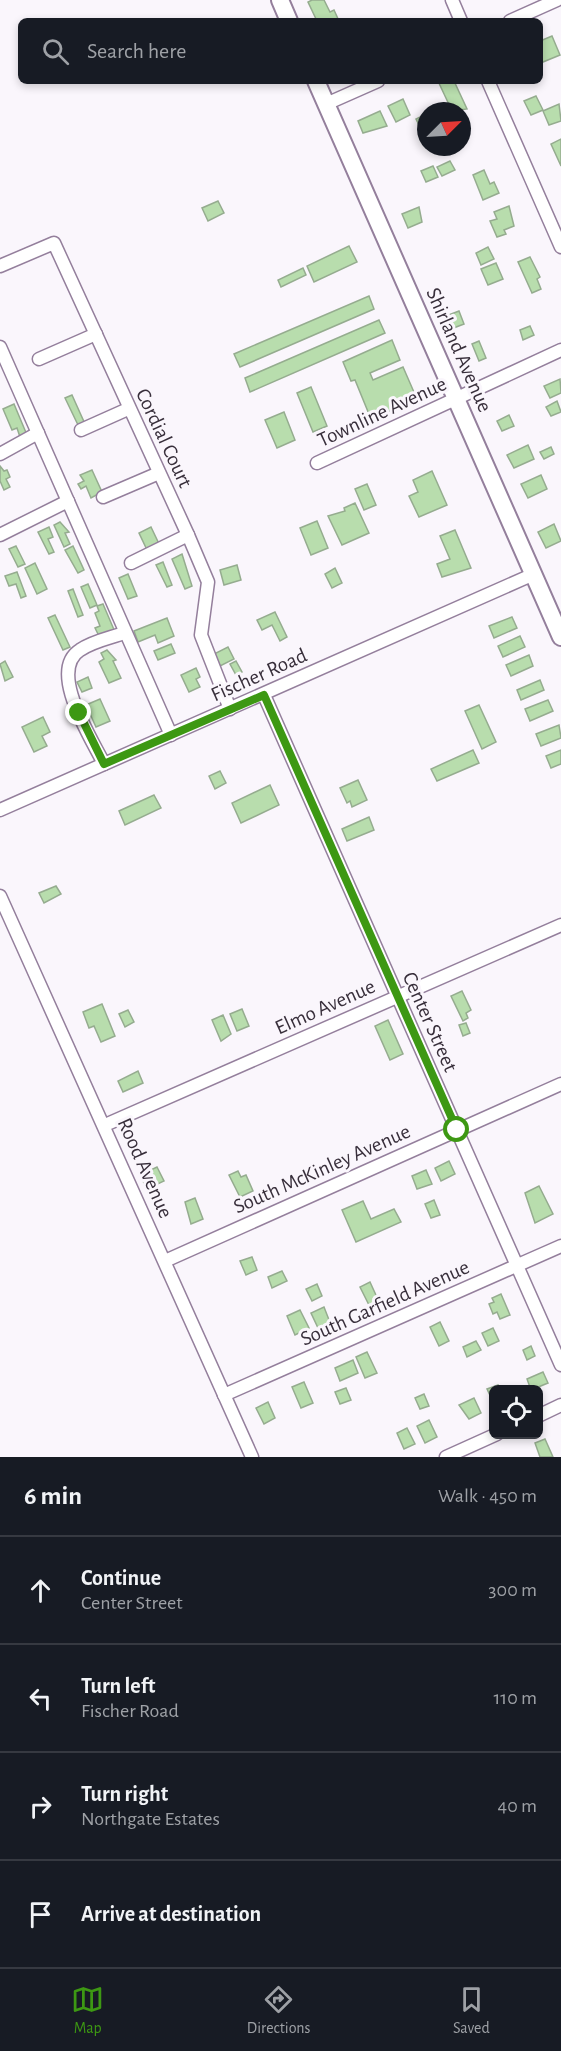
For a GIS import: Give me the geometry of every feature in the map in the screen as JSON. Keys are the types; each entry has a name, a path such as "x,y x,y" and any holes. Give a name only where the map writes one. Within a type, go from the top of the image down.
{"street":[{"path":"280,0 288,18"},
{"path":"452,0 460,18"},
{"path":"517,18 556,0"},
{"name":"Shirland Avenue","path":"317,84 561,637"},
{"path":"326,104 371,84"},
{"path":"489,84 561,246"},
{"name":"Cordial Court","path":"0,266 54,243 208,582 201,635 230,709"},
{"path":"39,359 96,334"},
{"path":"0,347 4,365 38,433 124,633 171,735"},
{"name":"Townline Avenue","path":"317,463 561,350"},
{"path":"81,430 128,409"},
{"path":"0,454 38,433"},
{"path":"103,497 159,473"},
{"path":"0,535 68,501"},
{"path":"130,563 188,535"},
{"name":"Fischer Road","path":"0,810 534,574"},
{"path":"104,764 68,684 70,661 80,650 124,633"},
{"name":"Center Street","path":"264,695 561,1365"},
{"name":"Rood Avenue","path":"0,896 105,1125 252,1457"},
{"name":"Elmo Avenue","path":"105,1125 561,925"},
{"name":"South McKinley Avenue","path":"165,1261 561,1084"},
{"name":"South Garfield Avenue","path":"224,1395 561,1246"},
{"path":"543,1414 561,1405"},
{"path":"446,1457 489,1438"}],"building":[{"path":"324,0 330,12 334,10 338,18 316,18 308,2"},
{"path":"552,36 560,55 543,62 543,40"},
{"path":"439,84 455,84 464,102 448,102"},
{"path":"536,96 543,110 531,115 524,101"},
{"path":"403,99 410,115 396,122 388,106"},
{"path":"559,104 561,121 549,125 543,111"},
{"path":"380,111 387,126 363,133 358,121"},
{"path":"561,139 561,166 551,144"},
{"path":"450,161 455,170 442,176 437,167"},
{"path":"433,166 438,177 426,182 421,171"},
{"path":"484,170 490,184 494,182 499,193 483,200 473,175"},
{"path":"218,201 224,213 208,221 202,208"},
{"path":"509,206 514,226 504,230 506,234 497,237 490,221 497,219 494,212"},
{"path":"419,207 422,222 408,228 402,214"},
{"path":"349,246 357,262 314,282 307,266"},
{"path":"488,247 494,259 481,265 476,253"},
{"path":"530,257 540,277 537,279 541,289 532,293 518,262"},
{"path":"496,263 503,279 488,285 481,269"},
{"path":"303,268 306,275 281,287 278,280"},
{"path":"369,296 374,309 240,367 234,354"},
{"path":"459,311 464,324 451,329 446,316"},
{"path":"379,320 385,333 250,392 245,378"},
{"path":"530,326 534,335 523,340 520,330"},
{"path":"392,340 400,360 370,373 373,380 403,367 417,399 371,419 355,380 351,381 343,362"},
{"path":"479,341 486,358 479,361 472,344"},
{"path":"560,379 561,393 550,398 544,386"},
{"path":"311,387 327,426 313,432 297,393"},
{"path":"72,395 85,424 79,427 65,398"},
{"path":"557,401 561,412 551,416 546,407"},
{"path":"14,404 27,435 20,437 17,428 12,430 3,409"},
{"path":"284,412 295,440 277,448 265,420"},
{"path":"509,415 514,426 502,431 497,421"},
{"path":"528,445 534,459 514,468 507,455"},
{"path":"551,447 554,454 544,459 540,452"},
{"path":"0,466 4,471 7,470 10,477 6,479 10,487 4,490 0,481"},
{"path":"92,470 102,492 91,498 86,486 81,489 78,484 84,481 80,475"},
{"path":"432,471 447,505 419,517 409,496 418,492 413,480"},
{"path":"541,475 547,489 528,498 521,484"},
{"path":"367,484 376,505 364,510 355,489"},
{"path":"355,503 369,533 342,545 328,516 345,511 344,508"},
{"path":"317,521 328,548 311,555 300,528"},
{"path":"60,522 69,532 65,533 70,544 64,547 54,525"},
{"path":"554,524 561,541 546,548 538,532"},
{"path":"49,527 53,537 48,539 54,552 49,554 38,532"},
{"path":"151,527 160,546 148,552 139,533"},
{"path":"455,530 471,568 442,577 437,564 450,559 440,536"},
{"path":"16,546 25,564 18,567 9,549"},
{"path":"73,546 84,570 78,573 65,550"},
{"path":"182,554 192,586 185,589 172,559"},
{"path":"163,562 172,585 167,587 156,565"},
{"path":"35,563 47,589 37,594 25,568"},
{"path":"237,565 241,580 224,585 220,570"},
{"path":"335,568 342,583 332,588 325,574"},
{"path":"17,572 26,596 21,598 16,584 9,586 5,576"},
{"path":"128,574 137,596 128,599 119,578"},
{"path":"88,584 97,605 90,608 81,587"},
{"path":"73,589 83,615 78,617 68,591"},
{"path":"103,604 115,632 100,638 95,628 100,626 95,613 99,611 97,606"},
{"path":"275,612 287,637 280,641 272,625 262,630 257,620"},
{"path":"55,615 70,647 63,650 48,618"},
{"path":"512,617 517,628 494,638 489,626"},
{"path":"167,618 174,636 158,643 155,635 138,642 134,631"},
{"path":"520,636 525,647 503,657 498,646"},
{"path":"171,644 175,653 158,660 154,651"},
{"path":"228,647 234,659 220,666 214,654"},
{"path":"107,650 116,660 113,661 121,678 109,683 99,662 104,659 101,653"},
{"path":"529,655 533,666 511,676 506,665"},
{"path":"5,661 13,677 5,681 0,664"},
{"path":"236,661 242,672 236,675 230,664"},
{"path":"196,668 200,677 196,679 200,687 189,692 181,675"},
{"path":"88,677 92,688 82,692 77,682"},
{"path":"540,680 544,690 521,700 517,690"},
{"path":"100,699 110,721 96,727 86,705"},
{"path":"548,700 553,711 530,721 525,709"},
{"path":"479,705 496,742 482,749 465,711"},
{"path":"43,717 50,732 42,736 47,746 34,752 22,727"},
{"path":"559,725 561,738 541,746 536,734"},
{"path":"473,750 479,763 437,781 431,769"},
{"path":"561,750 561,764 551,768 546,756"},
{"path":"220,771 226,783 215,789 209,776"},
{"path":"358,780 367,800 352,807 350,801 347,803 340,788"},
{"path":"270,785 279,805 241,823 232,803"},
{"path":"154,795 161,808 125,825 119,811"},
{"path":"369,817 374,830 347,841 342,829"},
{"path":"56,886 61,894 44,903 39,893"},
{"path":"462,991 471,1010 466,1013 468,1018 463,1021 451,996"},
{"path":"102,1004 115,1036 101,1042 94,1026 89,1028 83,1012"},
{"path":"242,1009 249,1026 237,1031 230,1014"},
{"path":"128,1010 134,1022 125,1027 119,1014"},
{"path":"223,1015 231,1034 221,1041 212,1020"},
{"path":"388,1020 403,1054 390,1060 375,1026"},
{"path":"466,1023 470,1033 463,1036 459,1025"},
{"path":"138,1071 143,1083 123,1092 118,1081"},
{"path":"449,1161 455,1174 441,1181 435,1168"},
{"path":"157,1167 164,1181 147,1189 140,1175"},
{"path":"426,1170 432,1184 417,1189 412,1176"},
{"path":"238,1171 241,1177 246,1175 253,1191 240,1197 229,1175"},
{"path":"539,1186 553,1214 535,1223 525,1193"},
{"path":"195,1198 203,1219 191,1224 185,1202"},
{"path":"434,1200 440,1215 431,1218 425,1204"},
{"path":"363,1201 371,1219 394,1209 401,1222 356,1242 342,1210"},
{"path":"252,1257 257,1270 246,1275 240,1261"},
{"path":"282,1271 287,1281 272,1288 268,1277"},
{"path":"370,1282 380,1304 371,1309 360,1287"},
{"path":"317,1284 322,1296 312,1301 306,1289"},
{"path":"501,1294 510,1315 500,1319 497,1312 493,1314 489,1304 494,1302 492,1298"},
{"path":"324,1307 331,1325 319,1330 311,1313"},
{"path":"300,1310 309,1328 295,1335 287,1316"},
{"path":"440,1322 449,1341 439,1346 430,1327"},
{"path":"493,1328 499,1341 488,1346 482,1333"},
{"path":"476,1341 481,1350 467,1357 463,1347"},
{"path":"531,1346 535,1356 527,1360 523,1350"},
{"path":"367,1352 377,1373 365,1378 356,1357"},
{"path":"353,1360 358,1373 340,1381 335,1368"},
{"path":"543,1372 548,1383 529,1385 527,1379"},
{"path":"304,1382 313,1403 301,1408 292,1387"},
{"path":"346,1388 351,1400 340,1404 335,1392"},
{"path":"424,1394 429,1406 420,1409 415,1398"},
{"path":"474,1398 481,1413 469,1419 459,1405"},
{"path":"268,1402 275,1418 264,1424 256,1408"},
{"path":"429,1420 437,1437 425,1443 417,1426"},
{"path":"407,1428 415,1444 404,1449 397,1433"},
{"path":"545,1439 553,1457 540,1457 535,1443"}],"route":[{"path":"79,713 104,764 264,695 457,1130"}]}
